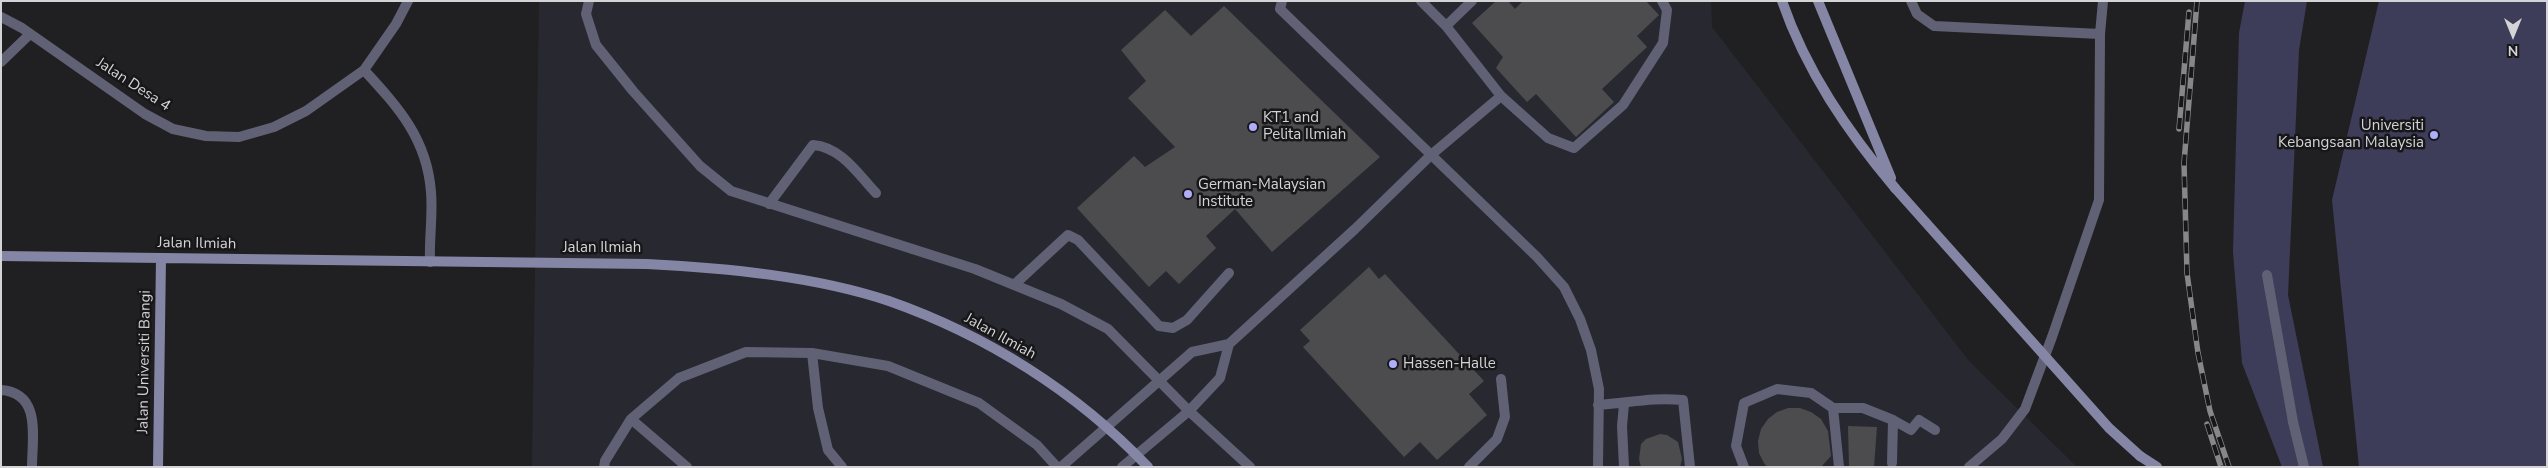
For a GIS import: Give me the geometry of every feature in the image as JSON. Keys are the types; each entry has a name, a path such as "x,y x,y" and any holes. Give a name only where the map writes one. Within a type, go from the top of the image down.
{"street":[{"name":"Jalan Desa 4","path":"1,18 30,34 145,114 173,129 206,136 240,137 274,127 306,111 364,70 396,24 408,1"},
{"path":"588,1 586,14 596,45 633,91 700,166 731,191 975,269 1061,304 1108,329 1159,381 1250,467"},
{"path":"1271,1 1281,5 1537,256 1564,288 1580,319 1591,350 1599,389 1598,467"},
{"path":"1421,1 1446,26 1501,96 1548,138 1574,148 1623,105 1663,43 1668,10 1662,1"},
{"path":"1446,26 1472,1"},
{"path":"1782,1 1819,84 1859,145 2109,428 2140,456 2157,467"},
{"path":"1818,1 1895,188"},
{"path":"1911,1 1917,14 1934,26 2100,34"},
{"path":"1969,467 2002,439 2025,408 2052,337 2099,200 2100,34 2103,1"},
{"path":"1,62 30,34"},
{"path":"364,70 392,101 419,141 431,192 430,262"},
{"path":"1061,467 1192,352 1229,344 1355,229 1432,155 1501,96"},
{"path":"769,204 813,145 828,146 842,157 876,193"},
{"path":"1015,284 1068,235 1078,240 1159,326 1173,328 1187,320 1229,273"},
{"name":"Jalan Ilmiah","path":"1,256 691,266 736,270 836,287 888,301 960,330 1013,359 1068,396 1106,427 1148,467"},
{"name":"Jalan Universiti Bangi","path":"158,467 161,258"},
{"path":"2267,275 2293,422 2304,467"},
{"path":"1122,467 1189,410 1220,378 1229,344"},
{"path":"604,467 605,461 631,419 678,378 746,352 812,353 888,366 979,403 1037,445 1057,467"},
{"path":"812,353 818,408 828,450 842,467"},
{"path":"1469,467 1497,440 1505,417 1501,379"},
{"path":"1744,467 1736,446 1744,403 1777,389 1812,393 1833,408 1864,408 1911,430 1919,420 1935,430"},
{"path":"1,390 18,394 26,401 32,412 32,467"},
{"path":"1598,405 1624,404 1637,399 1683,400 1690,467"},
{"path":"1624,404 1622,426 1624,467"},
{"path":"1833,408 1839,467"},
{"path":"631,419 687,467"},
{"path":"1892,463 1893,420"}],"shaded area":[{"name":"German-Malaysian Institute","path":"539,1 1711,1 1712,27 1969,361 2077,467 532,467"},
{"path":"2245,1 2307,1 2299,50 2288,295 2323,467 2282,467 2242,363 2233,252 2239,33"},
{"name":"Universiti Kebangsaan Malaysia","path":"2379,1 2547,1 2547,467 2359,467 2332,200"}],"building":[{"path":"1496,1 1508,1 1515,9 1523,1 1646,1 1659,15 1637,36 1647,47 1602,89 1614,102 1576,137 1536,94 1527,102 1496,68 1503,57 1472,23"},
{"name":"KT1 and Pelita Ilmiah","path":"1224,6 1380,157 1272,252 1235,209 1206,236 1216,248 1179,284 1166,271 1149,287 1077,208 1134,156 1145,167 1175,147 1128,98 1146,81 1121,50 1165,10 1191,36"},
{"name":"Hassen-Halle","path":"1369,267 1379,279 1385,274 1484,381 1469,394 1487,415 1437,460 1420,442 1404,457 1303,347 1310,341 1300,330"},
{"path":"1788,408 1800,408 1811,412 1821,419 1828,431 1831,456 1821,467 1767,467 1764,463 1759,453 1758,441 1761,429 1768,419 1777,412"},
{"path":"1848,426 1877,427 1874,467 1849,467"},
{"path":"1660,434 1667,435 1678,442 1682,459 1680,467 1641,467 1639,459 1641,444 1646,439"}],"railway":[{"path":"2197,1 2184,163 2187,273 2198,353 2210,411 2229,467"},
{"path":"2179,129 2189,12"},
{"path":"2207,424 2221,467"}],"place":[{"name":"KT1 and Pelita Ilmiah","path":"1253,127"},
{"name":"Universiti Kebangsaan Malaysia","path":"2434,135"},
{"name":"German-Malaysian Institute","path":"1188,194"},
{"name":"Hassen-Halle","path":"1393,364"}]}
